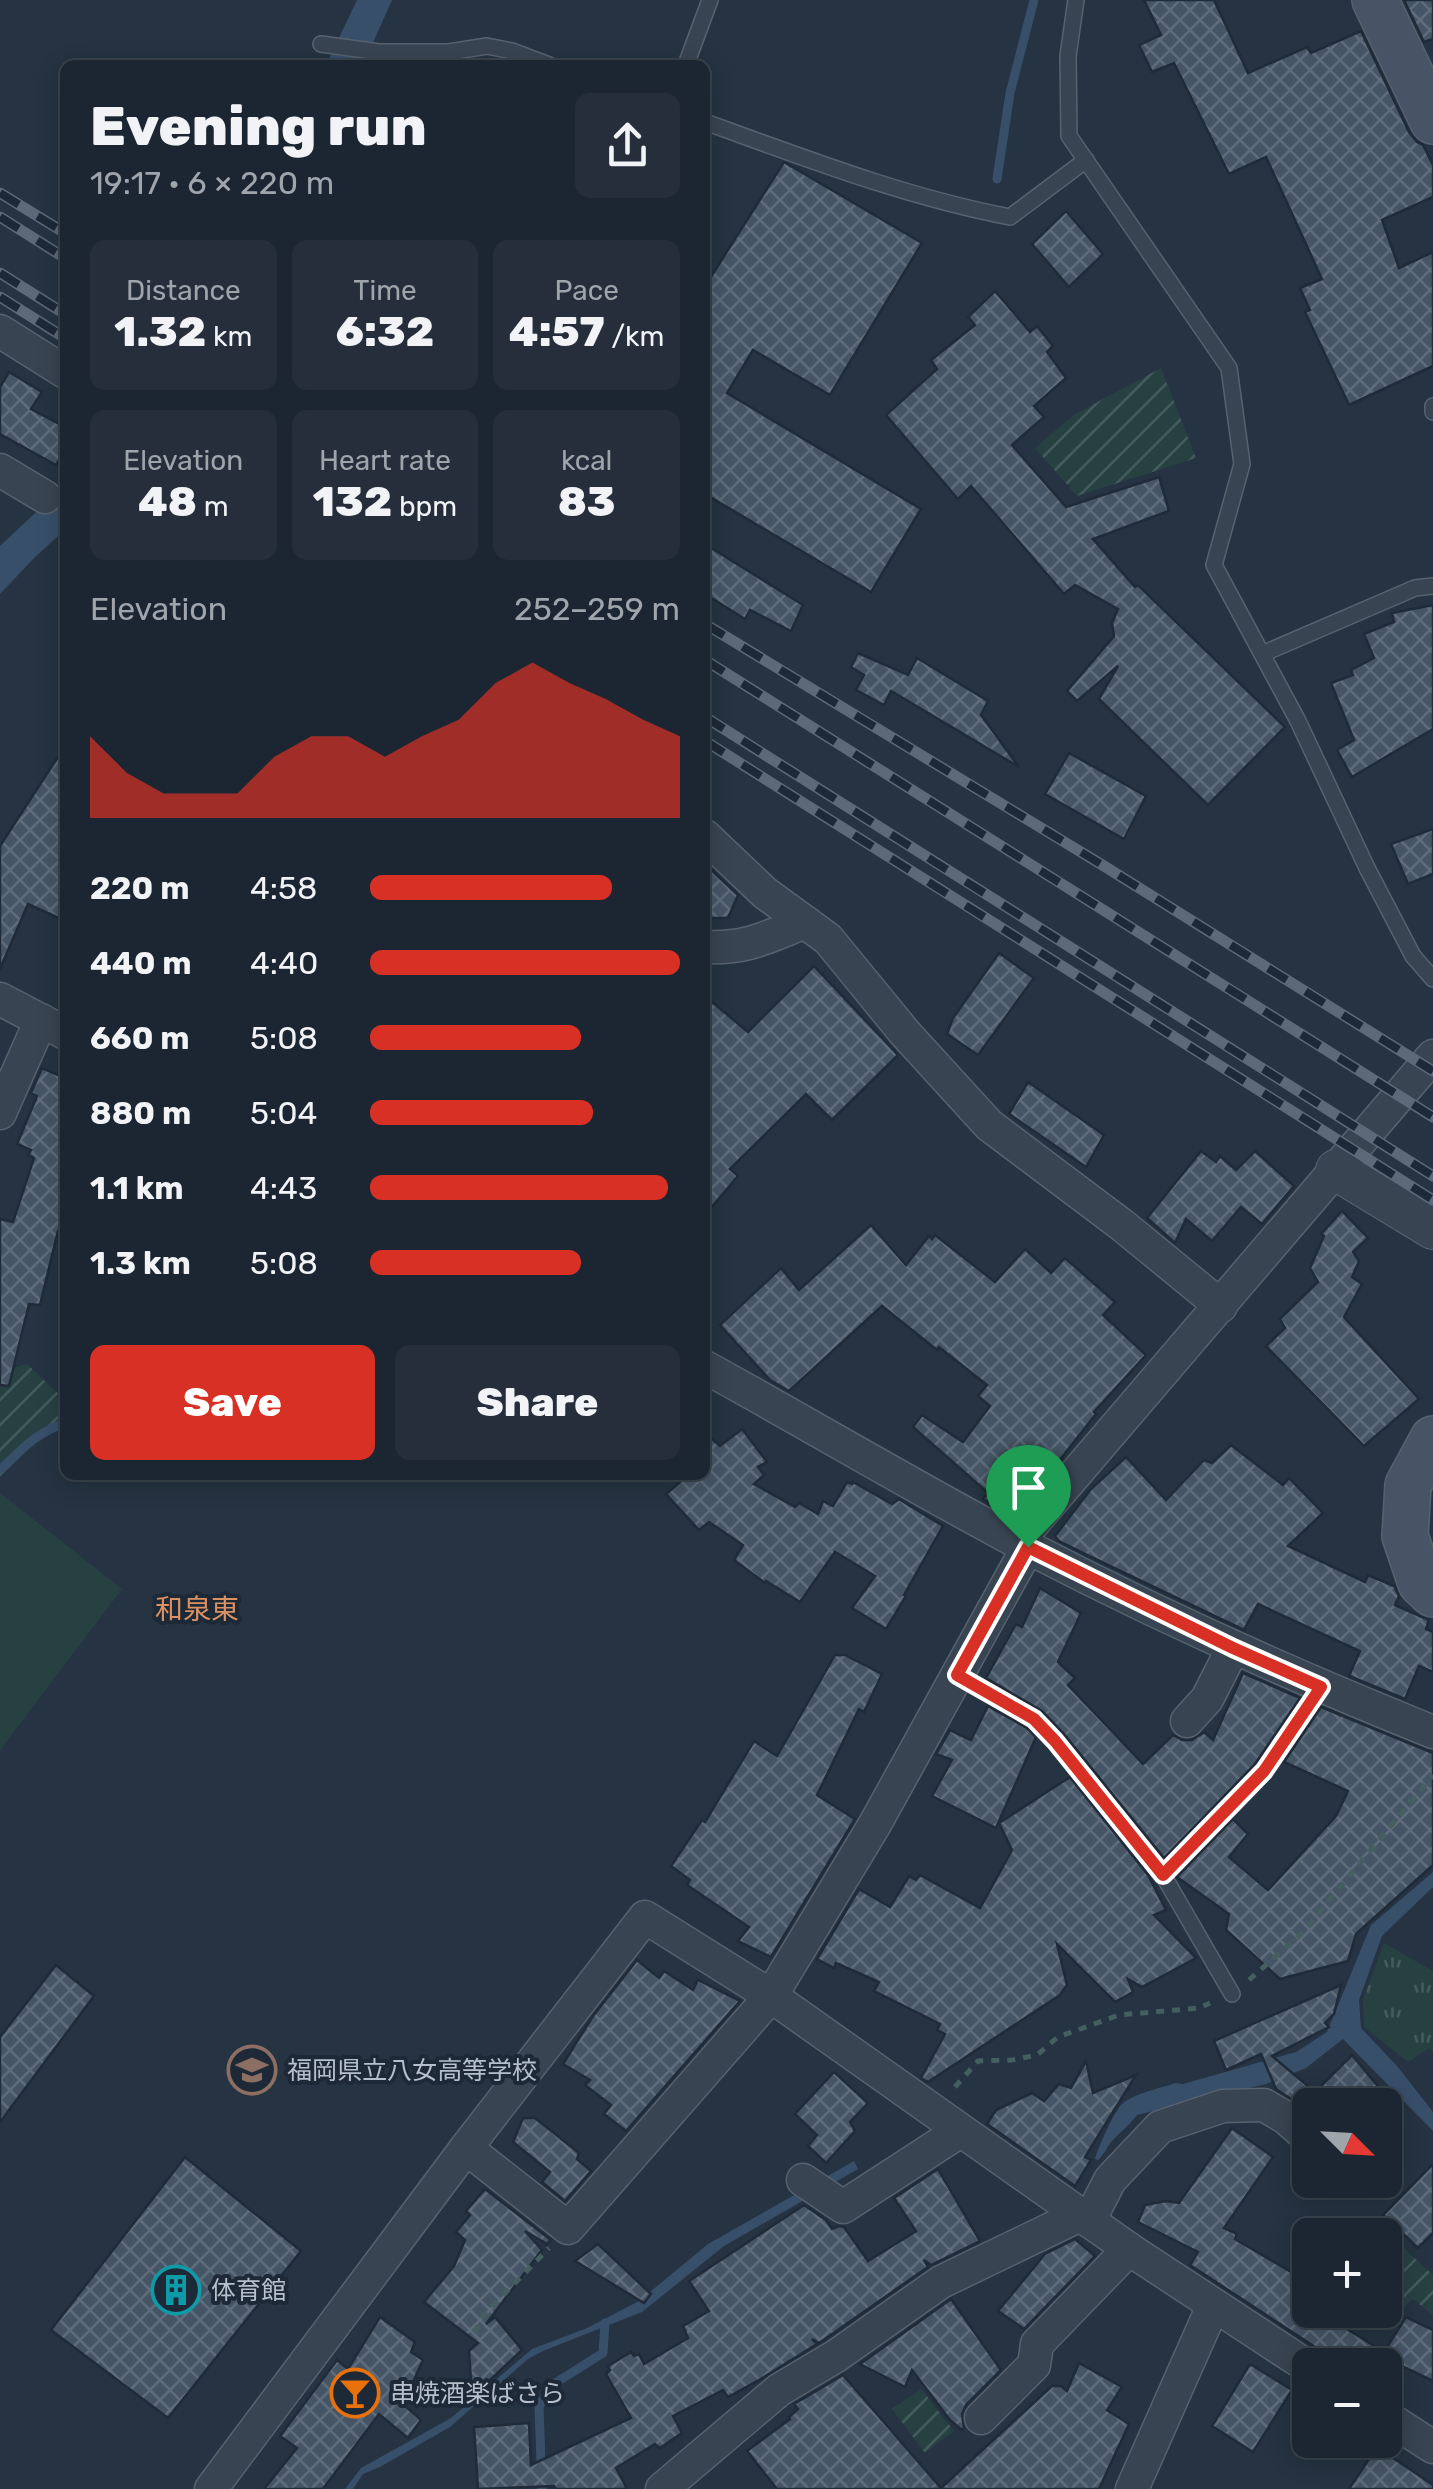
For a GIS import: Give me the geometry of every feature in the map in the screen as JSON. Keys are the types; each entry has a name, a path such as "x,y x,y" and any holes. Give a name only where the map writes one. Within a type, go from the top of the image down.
{"main road":[{"path":"1375,0 1433,121"},
{"path":"1433,1439 1408,1485 1405,1536 1421,1582 1433,1594"}],"street":[{"path":"0,331 60,369"},
{"path":"0,470 44,498"},
{"path":"710,841 764,893 828,939 905,1033 989,1125 1221,1306"},
{"path":"710,948 748,945 805,922"},
{"path":"0,998 53,1026 0,1113"},
{"path":"466,2148 568,2228 771,1996 875,1824 1023,1544 1433,1056"},
{"path":"1336,1170 1433,1229"},
{"path":"710,1370 1023,1544 1233,1648 1433,1732"},
{"path":"1188,1721 1207,1699 1233,1648"},
{"path":"211,2489 645,1917 771,1996 1129,2249 1292,2356"},
{"path":"662,2489 778,2390 836,2356 941,2282 1085,2218 1110,2180 1160,2127 1223,2106 1264,2105 1292,2123"},
{"path":"813,2187 843,2207 960,2131"},
{"path":"981,2418 1034,2365 1037,2344 1129,2249"},
{"path":"1132,2489 1214,2306"},
{"path":"1402,2427 1433,2447"}],"lane":[{"path":"687,60 710,0"},
{"path":"1076,0 1068,56 1069,136 1229,368 1242,464 1214,565 1298,721 1413,956 1433,979"},
{"path":"321,44 379,52 449,52 487,46 535,60"},
{"path":"710,124 895,189 952,206 1010,216 1086,160"},
{"path":"1262,654 1416,588 1433,586"},
{"path":"957,1675 1034,1719 1055,1741 1163,1875 1232,1994"},
{"path":"1163,1875 1264,1771 1321,1687"}],"path":[{"path":"475,2332 481,2318 568,2228"}],"green space":[{"path":"1161,368 1196,458 1077,496 1035,448 1075,414"},
{"path":"27,1364 60,1395 60,1418 0,1477 0,1372"},
{"path":"0,1493 122,1589 0,1750"},
{"path":"1384,1943 1433,1971 1433,2052 1429,2048 1408,2062 1364,2027 1363,2000"},
{"path":"1402,2248 1433,2275 1433,2315 1413,2299 1402,2308"},
{"path":"921,2389 954,2431 925,2453 892,2409"}],"water":[{"path":"357,0 392,0 365,60 328,60"},
{"path":"60,490 60,534 0,594 0,546"},
{"path":"1433,1872 1433,1887 1382,1936 1359,2000 1361,2028 1433,2112 1433,2131 1402,2099 1402,2088 1391,2088 1343,2039 1306,2068 1266,2084 1137,2115 1095,2159 1118,2109 1133,2097 1296,2052 1327,2032 1371,1925"},
{"path":"854,2161 858,2169 724,2246 642,2312 528,2359 450,2427 363,2474 353,2489 345,2489 361,2468 451,2418 532,2349 587,2328 639,2301 708,2244"}],"building":[{"path":"1144,0 1214,0 1248,73 1307,47 1311,53 1361,31 1409,132 1423,145 1433,165 1433,197 1382,220 1399,268 1433,252 1433,366 1349,405 1305,312 1310,310 1300,288 1322,279 1266,157 1229,174 1174,63 1152,72 1139,45 1161,35"},
{"path":"1404,0 1433,0 1433,39 1424,42"},
{"path":"784,162 922,243 830,395 753,350 727,393 921,509 871,592 710,497 710,278"},
{"path":"1066,211 1103,254 1069,287 1032,244"},
{"path":"995,291 1030,332 1037,326 1053,346 1047,352 1066,378 1034,406 1044,417 1012,445 1066,507 1159,477 1169,511 1093,539 1135,587 1138,585 1285,727 1208,805 1099,699 1118,666 1077,701 1067,691 1114,636 1112,623 1118,609 1075,585 1064,594 971,486 958,499 886,415 937,369 931,360 975,325 968,317"},
{"path":"9,372 42,392 31,409 60,424 60,458 56,465 0,434 0,387"},
{"path":"710,547 803,605 791,631 750,610 745,619 710,597"},
{"path":"1433,605 1433,729 1352,777 1337,750 1354,740 1331,683 1353,675 1351,670 1374,658 1364,634 1394,622 1392,613"},
{"path":"858,653 908,675 917,658 988,701 981,715 1019,767 891,691 884,705 856,690 864,675 851,667"},
{"path":"1069,753 1146,796 1124,839 1045,794"},
{"path":"60,754 60,919 28,904 0,969 0,846"},
{"path":"1433,829 1433,874 1408,884 1391,844"},
{"path":"710,869 738,895 728,918 710,918"},
{"path":"999,953 1034,978 978,1055 947,1034 953,1018"},
{"path":"814,966 898,1055 832,1120 806,1094 730,1169 738,1176 710,1209 710,1000 748,1032"},
{"path":"42,1068 60,1076 60,1232 40,1305 29,1304 9,1386 0,1385 0,1219 13,1222 34,1158 28,1155 31,1150 17,1144 37,1096 31,1093"},
{"path":"1028,1082 1104,1135 1086,1167 1009,1114"},
{"path":"1201,1151 1216,1162 1220,1156 1236,1170 1255,1151 1294,1186 1262,1224 1241,1207 1212,1241 1186,1219 1175,1243 1147,1218"},
{"path":"1342,1211 1368,1238 1353,1252 1359,1261 1352,1277 1362,1284 1344,1317 1419,1399 1364,1446 1266,1346 1285,1328 1280,1319 1318,1282 1310,1268 1324,1236 1321,1234"},
{"path":"871,1225 906,1265 929,1236 932,1239 935,1235 995,1282 1025,1249 1051,1273 1065,1258 1115,1302 1103,1315 1146,1355 1094,1412 1013,1516 983,1499 988,1493 913,1427 922,1415 963,1442 990,1406 978,1396 987,1385 882,1306 789,1391 770,1380 720,1325 781,1268 799,1290"},
{"path":"742,1429 767,1462 758,1467 764,1475 754,1484 795,1507 799,1503 818,1514 823,1501 833,1506 847,1482 853,1482 892,1504 899,1499 943,1526 886,1629 852,1608 875,1576 835,1552 800,1602 734,1560 743,1545 709,1522 699,1530 666,1494 682,1480 710,1480 710,1437 720,1446"},
{"path":"1231,1445 1283,1485 1289,1478 1323,1513 1288,1546 1365,1582 1368,1575 1394,1586 1399,1596 1395,1605 1429,1620 1426,1629 1433,1632 1433,1672 1419,1666 1405,1699 1349,1676 1360,1651 1258,1604 1244,1630 1055,1536 1091,1489 1126,1457 1166,1500 1204,1460 1212,1463"},
{"path":"1040,1588 1081,1613 1058,1662 1075,1678 1068,1685 1143,1764 1173,1735 1192,1740 1204,1732 1213,1740 1243,1673 1300,1698 1255,1764 1164,1858 1042,1711 986,1678 1016,1624 1022,1627"},
{"path":"835,1655 845,1655 882,1674 864,1712 859,1709 817,1795 855,1819 771,1957 738,1941 749,1927 687,1885 690,1880 671,1866 702,1820 705,1822 754,1741 777,1756"},
{"path":"988,1706 1036,1737 996,1828 932,1796 952,1760 936,1754 950,1730 971,1740"},
{"path":"1321,1707 1433,1753 1433,1865 1356,1934 1348,1961 1280,1979 1226,1930 1229,1914 1177,1877 1233,1819 1248,1834 1229,1857 1268,1890 1336,1816 1348,1791 1284,1762"},
{"path":"1070,1777 1148,1875 1166,1910 1154,1915 1196,1958 1142,1987 1128,1979 1133,1992 1115,2002 1057,1944 1067,1985 1060,1995 928,2082 921,2078 945,2034 937,2030 940,2024 874,1991 879,1982 817,1959 859,1889 890,1907 909,1876 916,1880 920,1875 980,1908 1012,1850 999,1823"},
{"path":"637,1960 659,1978 664,1971 693,1990 698,1980 740,2001 626,2131 604,2114 611,2105 585,2085 590,2080 563,2064 593,2016"},
{"path":"56,1965 94,1996 0,2122 0,2037"},
{"path":"1341,1985 1334,2014 1325,2023 1329,2027 1272,2056 1310,2088 1292,2088 1292,2100 1276,2089 1261,2054 1226,2070 1214,2041"},
{"path":"1352,2055 1379,2088 1319,2088"},
{"path":"1086,2061 1093,2093 1136,2075 1085,2157 1091,2160 1075,2186 987,2124 996,2110 1032,2093 1044,2101 1059,2084 1071,2088"},
{"path":"834,2072 868,2103 850,2122 855,2131 826,2163 808,2146 817,2135 795,2114"},
{"path":"523,2118 535,2118 579,2153 577,2159 591,2171 565,2201 542,2182 550,2172 513,2142"},
{"path":"1232,2128 1273,2157 1224,2228 1237,2234 1235,2239 1292,2272 1292,2328 1345,2328 1378,2348 1316,2348 1190,2265 1198,2252 1138,2222 1145,2205 1179,2203"},
{"name":"体育館","path":"185,2157 301,2251 168,2418 51,2330"},
{"path":"1433,2164 1433,2233 1418,2248 1402,2233 1402,2218 1383,2215"},
{"path":"938,2169 980,2241 931,2265 924,2260 928,2267 819,2343 812,2339 817,2344 759,2380 728,2397 723,2390 673,2416 682,2433 616,2468 627,2489 478,2489 474,2427 529,2423 531,2465 631,2418 606,2374 608,2366 631,2352 634,2356 639,2354 644,2364 688,2338 683,2326 709,2311 689,2281 804,2205 832,2229 844,2227 868,2261 916,2231 894,2198"},
{"path":"485,2189 551,2240 547,2244 525,2231 542,2250 486,2324 495,2317 522,2350 472,2397 469,2351 478,2343 424,2302 454,2266 465,2240 456,2232 470,2215 466,2211"},
{"path":"1075,2239 1095,2256 1024,2329 998,2311 1045,2254"},
{"path":"598,2244 651,2294 644,2303 575,2261"},
{"path":"951,2299 1001,2370 966,2405 962,2430 912,2370 905,2387 860,2364"},
{"path":"380,2317 415,2342 411,2352 423,2360 403,2404 421,2420 408,2438 379,2414 323,2489 264,2489 297,2448 280,2436 337,2360 348,2369"},
{"path":"1406,2317 1433,2330 1433,2381 1402,2366 1402,2348 1387,2348"},
{"path":"1079,2363 1122,2387 1107,2410 1129,2424 1099,2489 777,2489 747,2451 790,2419 798,2409 794,2404 843,2375 941,2488 1052,2386 1067,2391"},
{"path":"1250,2364 1292,2390 1253,2452 1212,2426"},
{"path":"1370,2458 1393,2458 1433,2485 1433,2489 1349,2489"}],"waterway":[{"path":"997,179 1010,93 1034,0"},
{"path":"0,1470 37,1437 60,1425"},
{"path":"542,2489 539,2407 549,2387 603,2353 605,2323"}],"railway":[{"path":"0,193 60,230"},
{"path":"0,217 60,255"},
{"path":"0,273 60,311"},
{"path":"0,297 60,335"},
{"path":"710,627 1433,1071"},
{"path":"710,663 1433,1117"},
{"path":"710,720 1433,1176"},
{"path":"710,744 1433,1200"}],"place":[{"name":"福岡県立八女高等学校","path":"252,2070"},
{"name":"体育館","path":"176,2290"},
{"name":"串焼酒楽ばさら","path":"355,2393"}],"district":[{"name":"和泉東","path":"197,1609"}],"route":[{"path":"1028,1547 1321,1687 1264,1771 1163,1875 1034,1719 957,1675 1028,1547"}]}
